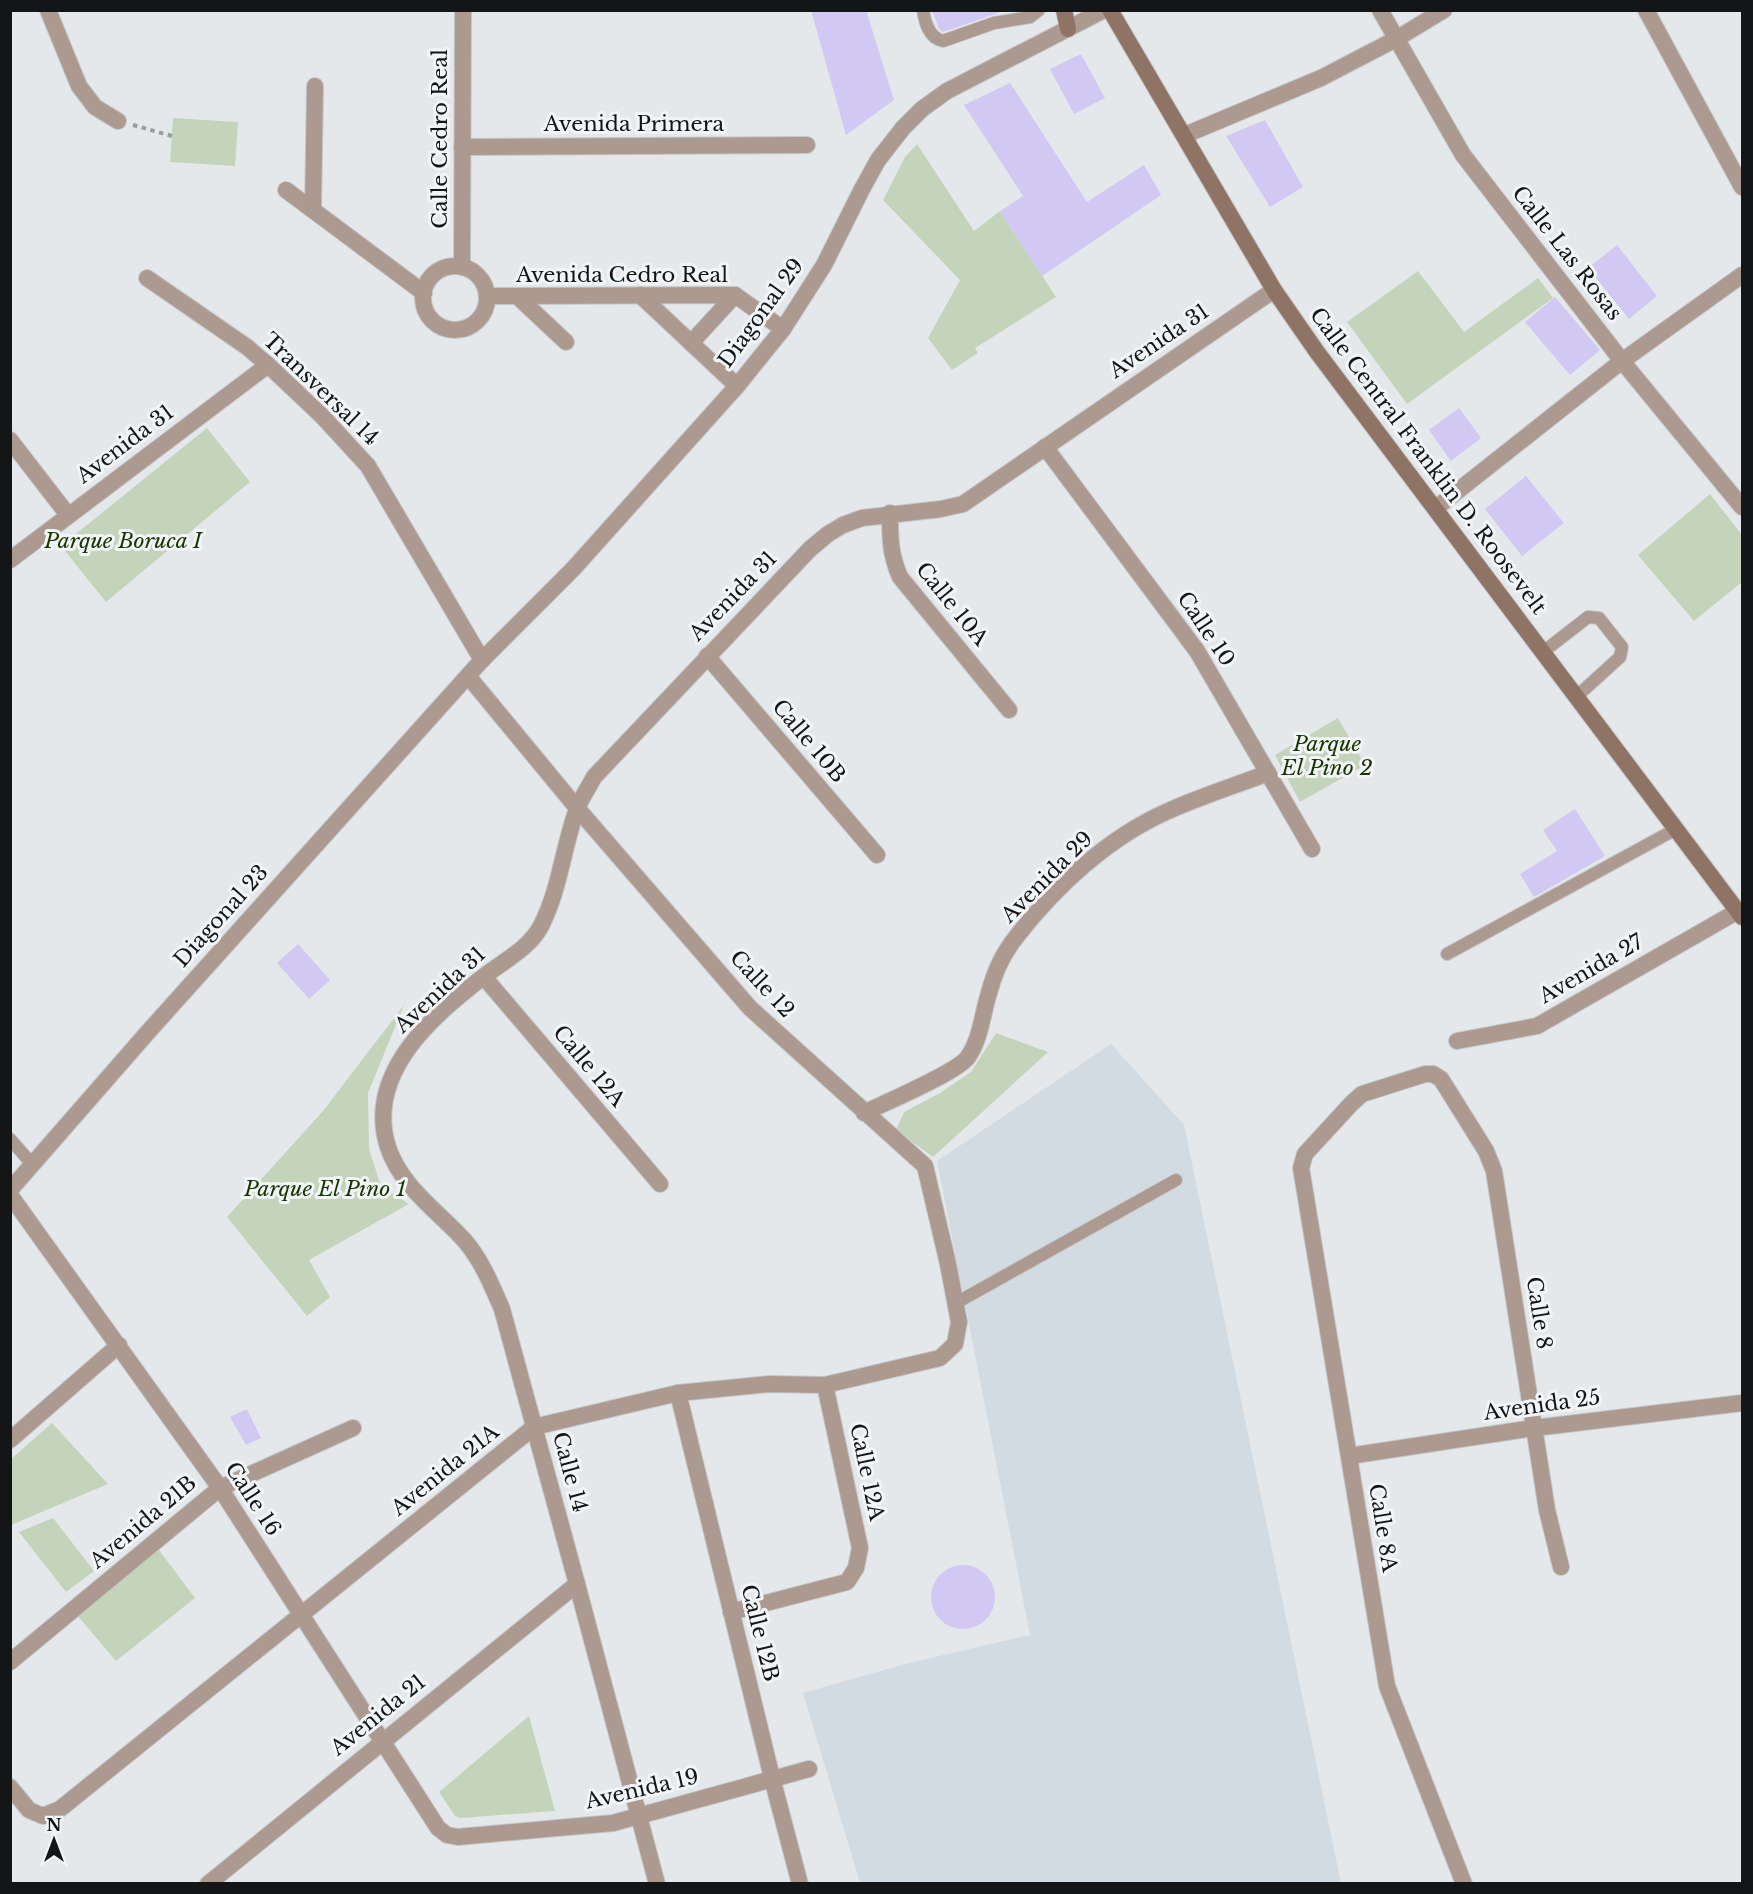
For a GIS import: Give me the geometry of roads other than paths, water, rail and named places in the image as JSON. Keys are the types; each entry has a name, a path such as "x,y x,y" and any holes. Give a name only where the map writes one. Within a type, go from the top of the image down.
{"main road":[{"path":"1064,10 1068,29"},
{"name":"Calle Central Franklin D. Roosevelt","path":"1110,10 1274,290 1317,352 1740,914"}],"street":[{"path":"48,10 79,86 95,107 118,121"},
{"name":"Calle Cedro Real","path":"462,267 463,10"},
{"name":"Diagonal 29","path":"468,676 574,568 737,386 783,329 824,265 861,189 879,159 903,128 922,109 947,91 1104,10"},
{"name":"Calle Las Rosas","path":"1380,10 1463,155 1622,361 1743,507"},
{"path":"1185,135 1321,78 1396,39 1444,10"},
{"path":"1646,10 1743,187"},
{"path":"313,210 315,86"},
{"name":"Avenida Primera","path":"462,147 807,145"},
{"path":"286,190 423,293"},
{"path":"462,267 480,277 488,296 487,307 474,324 465,329 443,328 427,314 423,304 423,293 427,283 441,269 462,267"},
{"path":"1436,508 1622,361 1743,274"},
{"name":"Transversal 14","path":"147,278 248,347 323,417 368,466 482,660"},
{"name":"Avenida 31","path":"384,1103 388,1082 399,1060 419,1035 484,977 527,944 541,927 561,873 577,808 594,777 810,549 828,534 861,518 941,509 963,504 1274,290"},
{"path":"640,295 737,386"},
{"path":"691,343 735,295"},
{"name":"Avenida Cedro Real","path":"488,296 735,295 783,329"},
{"path":"518,297 566,342"},
{"name":"Avenida 31","path":"10,560 268,365"},
{"path":"10,440 69,515"},
{"name":"Calle 10","path":"1045,447 1197,651 1312,849"},
{"name":"Calle 10A","path":"890,513 890,547 892,559 900,577 1009,710"},
{"name":"Calle 10B","path":"707,656 877,855"},
{"name":"Calle 12","path":"468,676 577,808 750,1008 925,1166 960,1322 955,1344"},
{"name":"Diagonal 23","path":"10,1190 468,676"},
{"name":"Avenida 29","path":"864,1113 948,1072 967,1059 978,1038 989,992 998,967 1016,938 1042,907 1110,844 1167,811 1268,773"},
{"name":"Avenida 27","path":"1457,1041 1537,1026 1740,914"},
{"name":"Calle 12A","path":"484,977 660,1184"},
{"name":"Calle 8","path":"1301,1167 1305,1154 1362,1094 1425,1074 1433,1074 1441,1079 1486,1151 1494,1171 1547,1510 1561,1567"},
{"name":"Calle 14","path":"384,1103 384,1125 388,1146 396,1167 411,1186 466,1243 487,1276 502,1309 657,1884"},
{"name":"Calle 8A","path":"1301,1167 1387,1686 1464,1884"},
{"name":"Calle 16","path":"10,1195 220,1488 438,1828 447,1835"},
{"name":"Avenida 21A","path":"10,1787 29,1810 43,1816 60,1809 534,1426 678,1393 769,1384 825,1385 940,1358 955,1344"},
{"path":"10,1440 119,1345"},
{"name":"Calle 12A","path":"731,1612 848,1582 856,1568 860,1548 825,1385"},
{"name":"Calle 12B","path":"678,1393 800,1884"},
{"name":"Avenida 25","path":"1348,1456 1534,1428 1743,1403"},
{"name":"Avenida 21B","path":"10,1662 220,1488 353,1428"},
{"name":"Avenida 21","path":"208,1884 577,1584"},
{"name":"Avenida 19","path":"447,1835 458,1837 613,1823 809,1769"}],"lane":[{"path":"923,10 930,33 936,39 943,40 994,23 1030,17 1039,10"},
{"path":"1542,652 1588,617 1593,616 1599,618 1622,646 1620,657 1575,697"},
{"path":"1448,954 1676,830"},
{"path":"10,1139 32,1164"},
{"path":"956,1303 1176,1180"}],"park label":[{"name":"Parque Boruca I","path":"123,541"},
{"name":"Parque El Pino 2","path":"1327,756"},
{"name":"Parque El Pino 1","path":"325,1189"}]}
